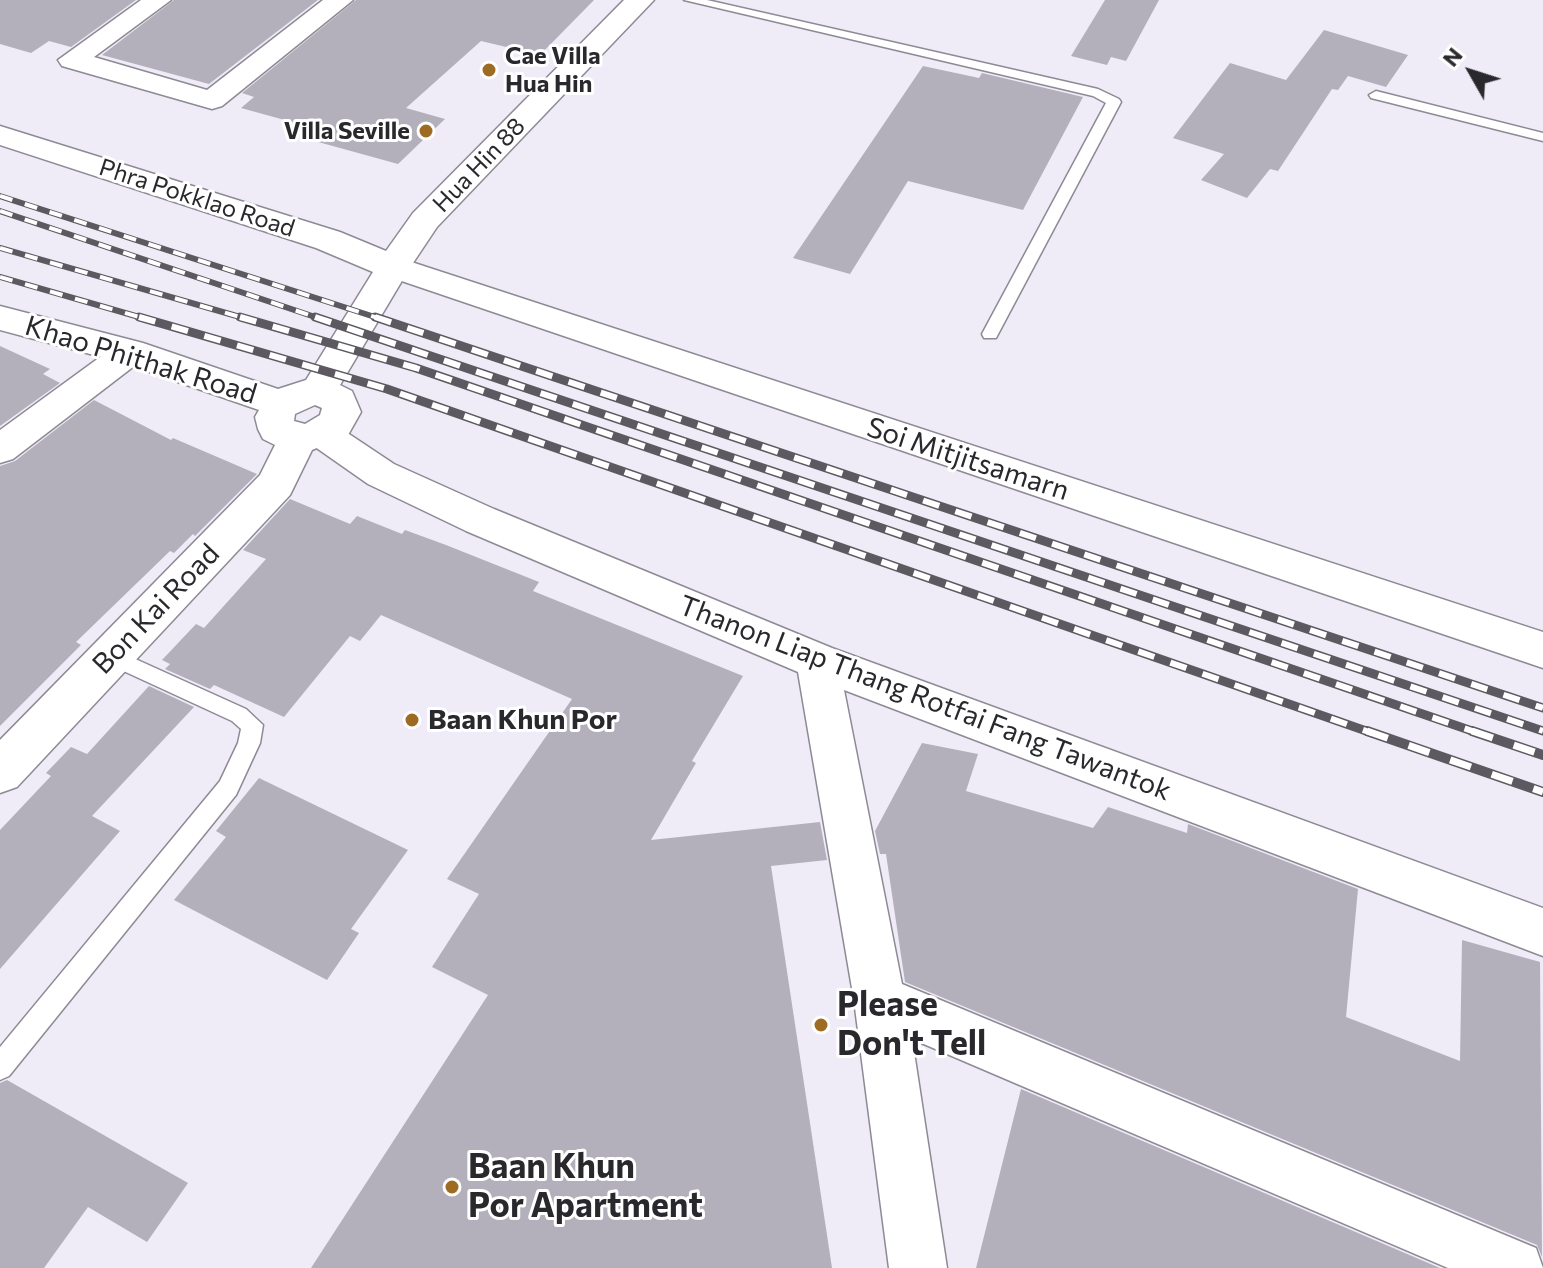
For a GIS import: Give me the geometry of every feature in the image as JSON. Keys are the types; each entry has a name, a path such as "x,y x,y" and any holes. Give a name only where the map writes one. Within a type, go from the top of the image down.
{"street":[{"path":"158,0 72,60 212,100 340,0"},
{"name":"Hua Hin 88","path":"318,391 425,220 640,0"},
{"name":"Phra Pokklao Road","path":"0,135 328,240 393,267"},
{"name":"Soi Mitjitsamarn","path":"393,267 1543,650"},
{"name":"Khao Phithak Road","path":"0,318 130,352 300,425"},
{"path":"0,449 130,352"},
{"name":"Bon Kai Road","path":"0,772 276,484 300,425 334,425 342,412 339,400 318,391"},
{"name":"Thanon Liap Thang Rotfai Fang Tawantok","path":"300,425 381,474 480,520 817,661 1543,932"},
{"path":"817,661 880,1000 918,1268"},
{"path":"880,1000 1516,1268"}],"lane":[{"path":"690,0 1098,93 1114,102 990,334"},
{"path":"1376,95 1543,137"},
{"path":"0,1067 228,788 249,743 252,725 239,715 111,656"}],"building":[{"path":"0,0 136,0 71,47 49,41 31,53 0,44"},
{"path":"174,0 318,0 209,84 102,55"},
{"path":"356,0 594,0 540,55 481,41 406,108 445,119 398,164 311,140 321,130 241,108 254,97 242,93"},
{"path":"1105,0 1159,0 1126,61 1111,57 1107,65 1071,56"},
{"path":"1324,30 1408,55 1386,87 1348,76 1338,90 1332,89 1278,171 1270,169 1247,198 1201,180 1224,154 1173,138 1230,63 1286,80"},
{"path":"923,66 979,78 982,73 1083,97 1023,210 908,181 850,274 793,258"},
{"path":"0,346 50,369 43,374 60,383 0,426"},
{"path":"94,400 171,440 173,438 257,474 195,536 193,534 174,553 170,551 76,642 81,645 0,726 0,466 15,461"},
{"path":"290,499 350,524 357,516 402,534 405,530 446,545 539,582 533,591 743,676 692,761 696,763 651,840 820,822 827,860 771,866 832,1268 311,1268 488,995 432,967 479,894 447,879 572,699 381,615 360,641 350,636 284,717 214,685 210,689 165,669 170,664 162,660 196,624 204,628 266,559 243,550"},
{"path":"149,686 194,707 92,816 120,831 0,969 0,830 51,776 46,773 71,747 87,754"},
{"path":"922,743 978,754 966,791 1093,828 1108,807 1187,833 1188,824 1358,889 1346,1017 1460,1061 1462,940 1540,962 1542,1257 1537,1245 905,982 886,854 880,854 875,831"},
{"path":"259,778 408,850 351,929 359,933 327,980 174,900 226,837 216,831"},
{"path":"7,1080 188,1183 147,1242 88,1207 44,1268 0,1268 0,1083"},
{"path":"1021,1089 1440,1268 976,1268"}],"railway":[{"path":"0,196 380,319"},
{"path":"0,211 321,319"},
{"path":"0,248 247,319"},
{"path":"0,277 146,319"},
{"path":"139,317 387,389 1372,733"},
{"path":"240,317 416,368 1478,733"},
{"path":"315,317 1543,731"},
{"path":"375,317 380,319"},
{"path":"380,319 1543,708"},
{"path":"1367,731 1543,792"},
{"path":"1472,731 1543,755"}],"place":[{"name":"Cae Villa Hua Hin","path":"489,70"},
{"name":"Villa Seville","path":"426,131"},
{"name":"Baan Khun Por","path":"412,720"},
{"name":"Please Don't Tell","path":"821,1025"},
{"name":"Baan Khun Por Apartment","path":"452,1187"}]}
